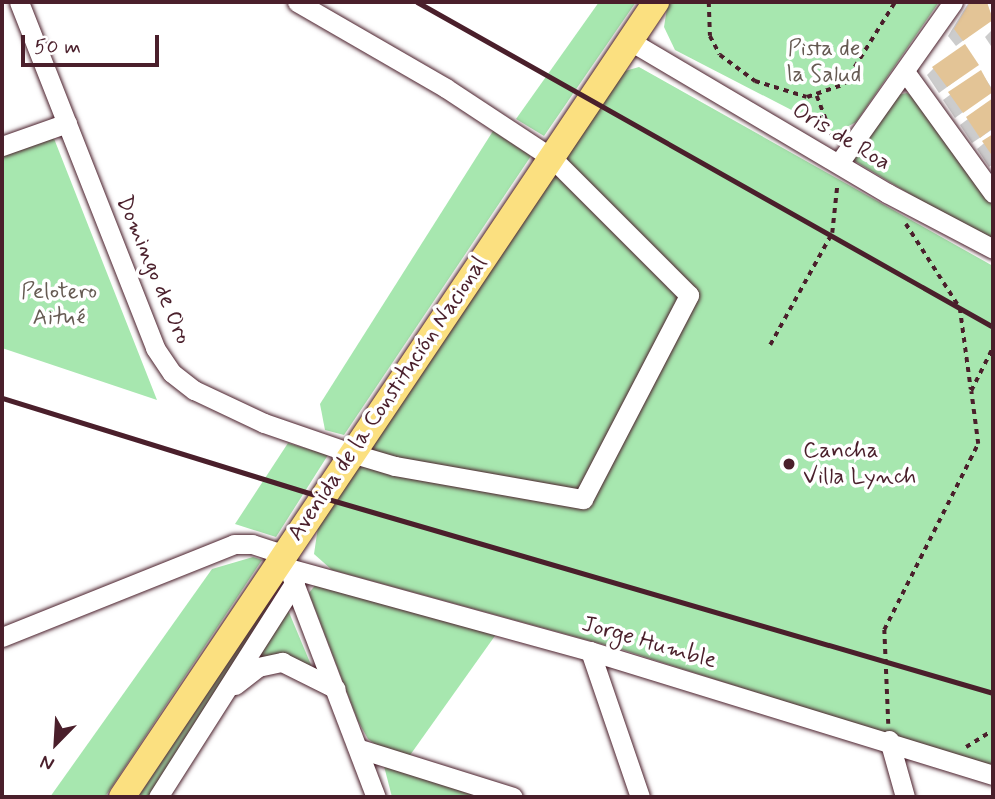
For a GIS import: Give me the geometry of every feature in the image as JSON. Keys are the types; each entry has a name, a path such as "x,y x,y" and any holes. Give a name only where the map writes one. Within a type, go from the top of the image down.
{"main road":[{"name":"Avenida de la Constitución Nacional","path":"122,797 289,568 351,453 656,2"}],"street":[{"name":"Domingo de Oro","path":"19,2 155,348 172,373 194,390 264,423 351,453 395,466 583,499 689,295 552,158"},
{"path":"297,2 446,88 552,158"},
{"path":"841,161 906,74 953,2"},
{"name":"Oris de Roa","path":"630,41 841,161 887,193 993,249"},
{"path":"906,74 993,193"},
{"path":"2,146 67,123"},
{"name":"Jorge Humble","path":"2,637 234,544 252,544 289,568 590,651 889,740 993,775"},
{"path":"289,568 360,749 370,793"},
{"name":"Avenida de la Constitución Nacional","path":"158,797 223,695 289,568"},
{"path":"590,651 640,797"},
{"path":"223,695 271,662 282,662 336,688"},
{"path":"889,740 905,797"},
{"path":"360,749 513,797"}],"path":[{"path":"709,2 710,36 720,55 755,81 782,93 816,96 844,84 895,2"},
{"path":"770,345 832,233 841,161 816,96"},
{"path":"887,193 960,308 978,444 884,630 889,740"},
{"path":"971,391 993,347"},
{"path":"947,760 993,730"}],"green space":[{"path":"599,2 636,2 544,136 516,119"},
{"name":"Pista de la Salud","path":"668,2 939,2 856,122 836,133 675,50 664,27"},
{"path":"639,67 993,266 993,768 620,649 332,570 314,554 318,527 625,71"},
{"path":"907,93 917,100 993,204 993,244 853,160 853,153 897,95"},
{"path":"493,131 531,156 344,435 325,430 320,404"},
{"name":"Pelotero Aitué","path":"53,136 157,400 2,348 2,157"},
{"path":"288,443 328,455 276,537 235,524"},
{"path":"253,557 262,560 105,797 50,797 212,569"},
{"path":"316,584 497,633 408,758 383,750 368,739 358,721 309,593"},
{"path":"278,598 150,797 138,797 265,604"},
{"path":"288,610 314,672 246,672 279,616"},
{"path":"384,766 494,797 392,797"}],"building":[{"path":"970,2 987,2 993,20 963,41 954,29"},
{"path":"965,44 979,65 947,87 932,67"},
{"path":"981,70 993,92 963,113 948,92"},
{"path":"993,98 993,128 980,138 966,117"},
{"path":"993,134 993,157 982,141"}],"railway":[{"path":"417,2 993,327"},
{"path":"2,398 321,497 993,693"}],"place":[{"name":"Cancha Villa Lynch","path":"789,464"}]}
